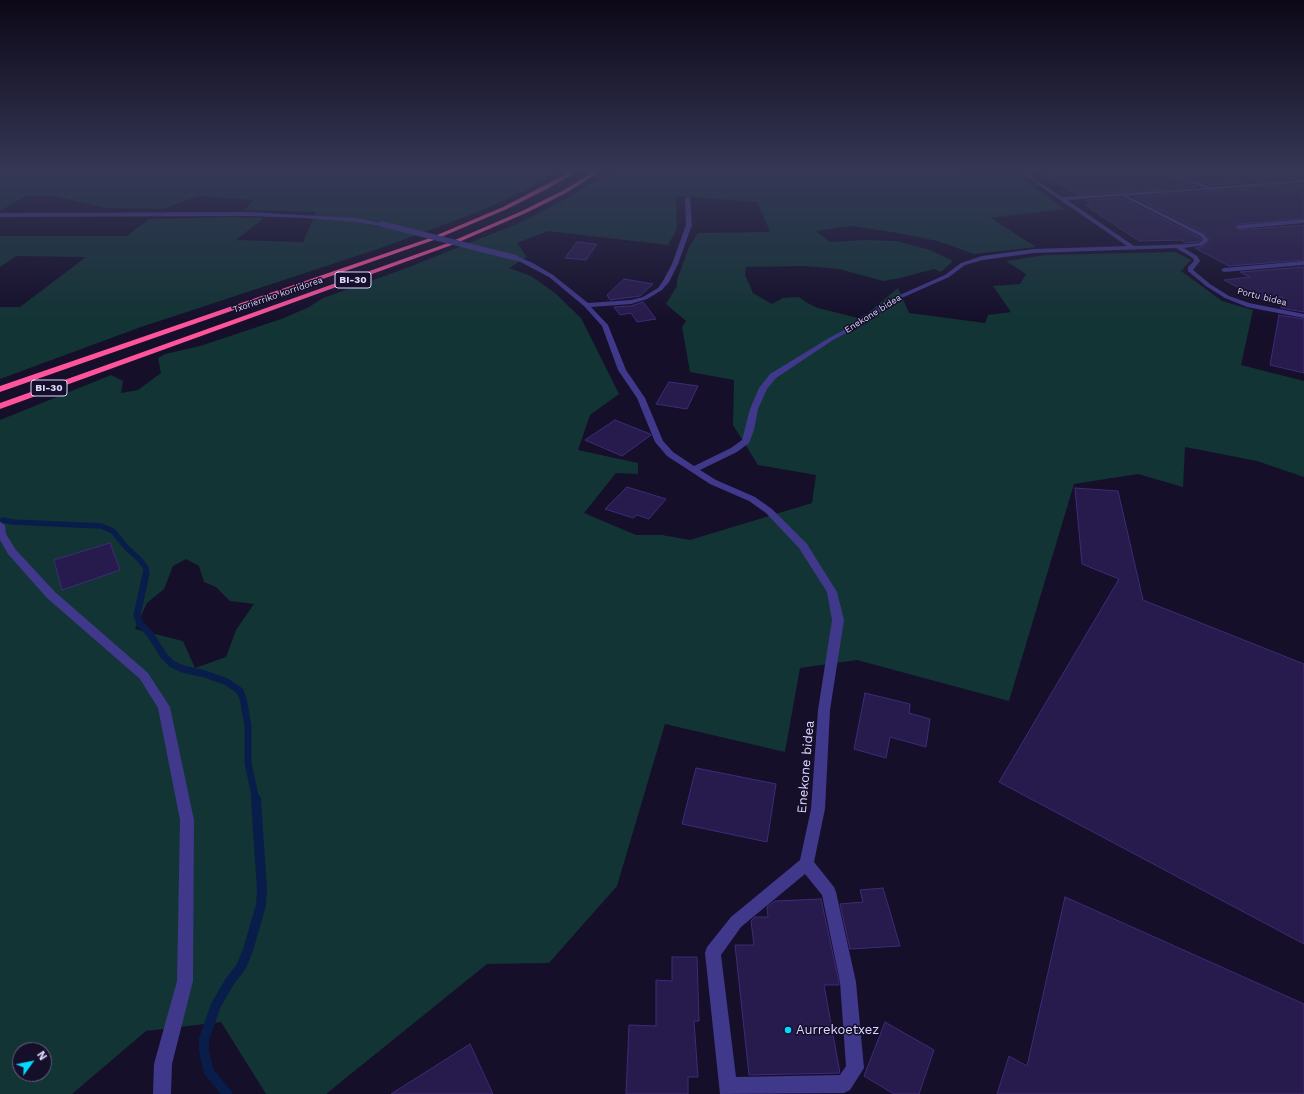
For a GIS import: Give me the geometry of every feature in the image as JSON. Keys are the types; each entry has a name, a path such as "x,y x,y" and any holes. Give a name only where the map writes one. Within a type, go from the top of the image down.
{"highway":[{"name":"Txorierriko korridorea","path":"0,389 432,239 474,221"},
{"name":"Txorierriko korridorea","path":"0,406 450,244 503,221"}],"street":[{"name":"Enekone bidea","path":"359,221 382,224 516,258 531,264 551,276 586,305 605,325 622,370 641,398 659,442 670,454 713,482 752,499 769,511 803,546 832,592 838,620 824,710 818,810 806,864"},
{"path":"586,305 631,302 649,296 660,289 666,282 675,264 682,241 689,226 689,221"},
{"path":"1094,221 1133,248"},
{"name":"Enekone bidea","path":"693,470 734,450 746,441 750,430 754,409 763,388 773,376 831,339 861,323 895,299 947,276 963,264 982,258 1034,251 1201,244 1206,240 1202,235 1174,221"},
{"path":"1239,227 1303,221"},
{"name":"Portu bidea","path":"1176,246 1195,257 1197,262 1191,267 1190,270 1208,285 1227,297 1247,305 1304,316"},
{"path":"1224,270 1304,263"},
{"path":"0,525 1,534 12,552 51,596 144,676 164,707 187,820 185,981 163,1064 162,1094"},
{"path":"806,864 829,892 848,982 854,1068 844,1084 728,1090 713,953 736,922 806,864"}],"green space":[{"path":"146,221 260,221 236,240 303,242 312,221 454,221 378,249 141,327 0,379 0,307 20,307 86,257 16,256 0,267 0,236 127,236"},
{"path":"523,221 677,221 677,229 668,245 548,231 517,243 527,257 509,268 531,276 555,293 581,318 619,394 590,415 578,450 638,463 638,474 616,473 584,513 636,535 662,535 690,540 812,503 816,475 758,465 733,425 734,380 690,372 682,327 686,321 666,304 677,286 677,280 689,247 698,233 770,232 765,221 996,221 1036,247 974,254 938,241 851,226 816,231 830,242 865,240 896,241 930,250 953,261 941,272 934,269 883,281 839,269 805,266 746,267 745,275 753,293 772,304 783,298 799,297 818,308 858,318 868,313 898,288 909,313 985,323 988,315 1011,312 993,286 1020,284 1026,274 1006,261 1045,255 1175,252 1191,260 1181,271 1222,301 1253,310 1241,365 1304,381 1304,477 1257,461 1185,447 1183,487 1138,474 1074,484 1009,701 857,660 800,668 785,752 665,724 617,886 549,963 487,964 326,1094 266,1094 221,1022 146,1031 72,1094 0,1094 0,420 111,375 123,381 121,393 138,390 161,373 158,358 165,354 200,346 284,318 309,307 323,298 404,269","holes":["186,559 199,566 204,582 216,587 230,601 254,604 236,630 226,657 195,668 183,641 135,629 147,603 164,589 173,566"]}],"building":[{"path":"1109,221 1168,221 1199,237 1201,240 1198,242 1186,243 1181,240 1139,241"},
{"path":"1181,221 1271,221 1239,224 1235,227 1239,230 1304,225 1304,260 1229,266 1195,248 1203,246 1210,241 1205,233"},
{"path":"577,242 597,244 586,260 565,258"},
{"path":"1304,267 1304,312 1281,308 1283,297 1260,299 1224,280 1250,277 1240,272"},
{"path":"624,279 653,284 640,296 610,300 607,295"},
{"path":"643,302 656,319 637,322 631,313 620,315 614,307 631,306"},
{"path":"1279,315 1304,319 1304,373 1270,365"},
{"path":"669,382 698,386 687,409 656,404"},
{"path":"615,420 651,435 622,456 585,440"},
{"path":"627,487 666,499 649,519 637,515 633,518 605,509"},
{"path":"1075,488 1118,491 1143,600 1304,664 1304,944 999,782 1119,579 1082,564"},
{"path":"110,543 120,570 62,590 54,560"},
{"path":"865,693 910,704 909,713 930,719 926,747 890,737 886,758 854,749"},
{"path":"696,768 776,784 767,842 682,824"},
{"path":"883,888 900,946 850,949 840,904 863,902 860,890"},
{"path":"1065,897 1304,1004 1304,1094 997,1094 1009,1056 1027,1066"},
{"name":"Aurrekoetxez","path":"821,899 839,982 839,985 824,985 840,1073 749,1075 735,945 754,945 751,921 755,917 768,917 767,907 775,901"},
{"path":"672,957 697,957 699,1021 694,1021 698,1077 688,1077 688,1094 626,1094 629,1025 656,1026 656,980 672,981"},
{"path":"885,1022 934,1050 919,1094 894,1094 864,1076"},
{"path":"470,1044 493,1094 391,1094"}],"waterway":[{"path":"3,520 13,522 101,526 113,531 126,547 140,560 146,568 146,574"},
{"path":"146,574 137,615 140,624 150,634 164,656 172,664 183,669 205,674 227,682 240,691 243,698 248,726 248,763 256,800"},
{"path":"227,1094 209,1072 204,1051 204,1039 216,1005 230,981 241,967 248,950 261,905 262,890 256,799"}],"place":[{"name":"Aurrekoetxez","path":"788,1030"}]}
